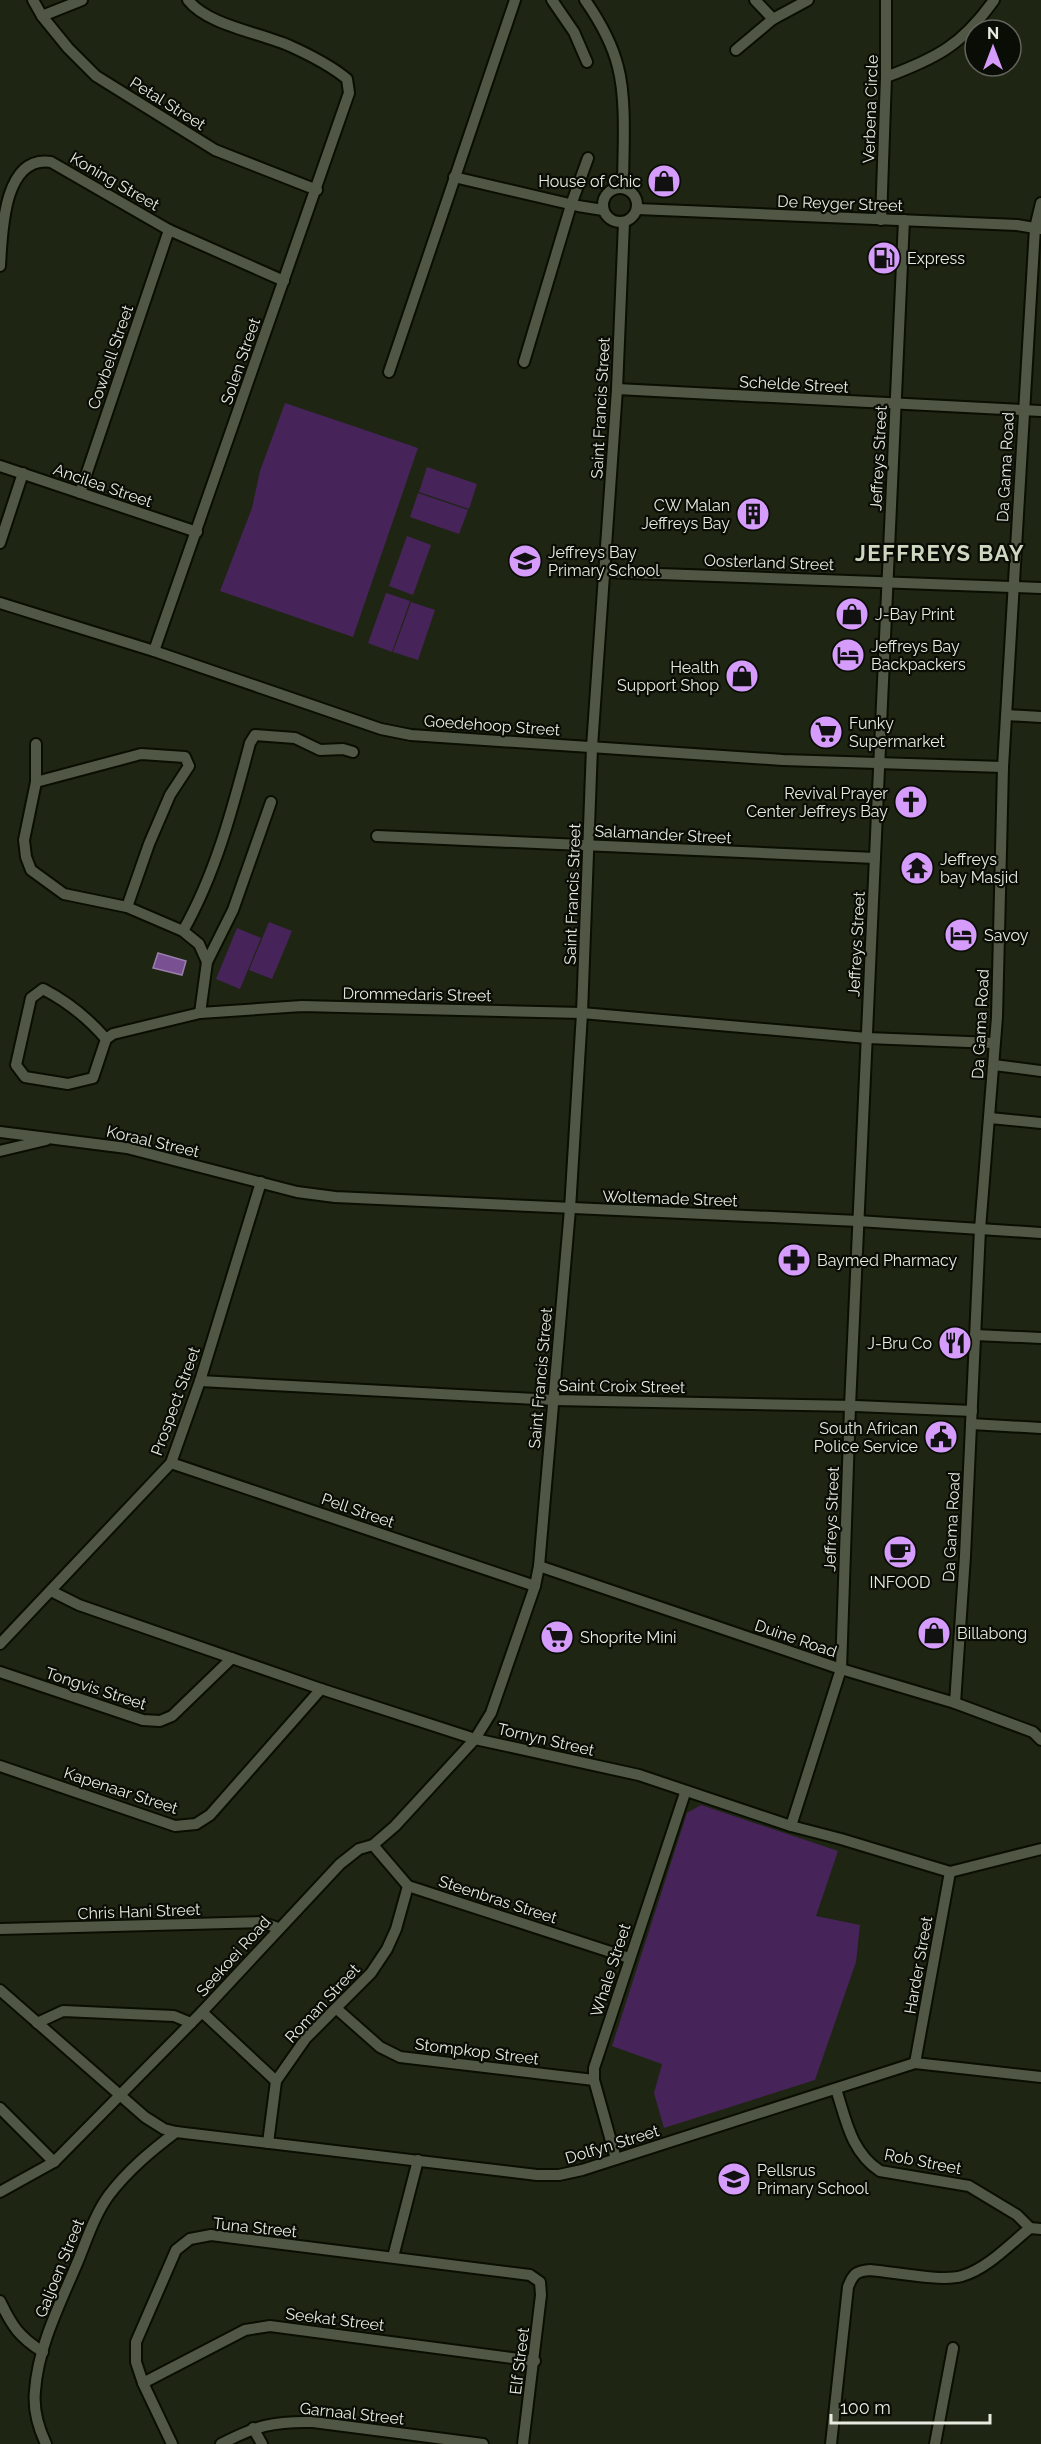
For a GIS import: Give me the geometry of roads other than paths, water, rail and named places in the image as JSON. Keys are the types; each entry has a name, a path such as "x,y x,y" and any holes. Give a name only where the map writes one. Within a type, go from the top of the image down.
{"street":[{"name":"Petal Street","path":"33,0 42,16 68,48 96,76 215,150 317,190"},
{"path":"42,16 81,0"},
{"name":"Solen Street","path":"154,651 349,93 347,79 335,70 290,46 207,16 188,0"},
{"path":"389,372 515,0"},
{"path":"552,0 574,32 587,62"},
{"path":"585,0 608,39 618,67 622,98 624,188"},
{"path":"755,0 773,19"},
{"path":"736,50 773,19 808,0"},
{"name":"Verbena Circle","path":"881,219 886,0"},
{"path":"886,77 946,51 976,25 994,0"},
{"path":"524,362 571,205 588,158"},
{"name":"Koning Street","path":"0,266 3,218 9,197 21,174 31,163 42,160 51,162 169,230 284,281"},
{"path":"454,177 571,205 603,210"},
{"path":"616,188 624,188 636,197 637,209 631,218 624,222 610,219 603,210 607,194 616,188"},
{"name":"Da Gama Road","path":"955,1703 980,1229 994,1065 1003,767 1023,410 1041,203"},
{"name":"De Reyger Street","path":"637,209 1017,225 1038,228"},
{"name":"Jeffreys Street","path":"791,1826 841,1669 858,1221 904,220"},
{"name":"Saint Francis Street","path":"475,1739 491,1713 535,1586 539,1566 570,1209 582,1013 592,747 617,389 624,222"},
{"name":"Cowbell Street","path":"80,493 169,230"},
{"name":"Schelde Street","path":"617,389 1041,411"},
{"name":"Ancilea Street","path":"0,466 197,532"},
{"path":"0,543 23,473"},
{"name":"Oosterland Street","path":"604,572 886,580 1041,588"},
{"name":"Goedehoop Street","path":"0,603 154,651 381,729 411,735 783,760 1003,767"},
{"path":"1007,715 1041,717"},
{"path":"183,931 200,900 232,810 250,743 255,735 295,738 320,750 343,749 353,752"},
{"path":"36,744 36,782 24,840 26,857 31,870 44,882 64,894 127,907 183,931 199,944 207,962"},
{"path":"36,782 141,754 185,756 188,760 189,766 170,795 148,844 127,907"},
{"path":"200,1013 207,962 233,910 271,802"},
{"name":"Salamander Street","path":"377,836 875,858"},
{"path":"43,989 89,1019 106,1039 93,1078 68,1084 25,1077 16,1065 31,998 43,989"},
{"name":"Drommedaris Street","path":"106,1039 113,1034 200,1013 303,1006 582,1013 867,1038 994,1043"},
{"path":"994,1065 1041,1071"},
{"path":"990,1118 1041,1123"},
{"name":"Koraal Street","path":"0,1132 127,1148 297,1192"},
{"path":"0,1151 58,1138"},
{"name":"Prospect Street","path":"0,1644 171,1463 200,1381 261,1182"},
{"name":"Woltemade Street","path":"297,1192 335,1197 858,1221 1041,1233"},
{"path":"975,1335 1041,1338"},
{"name":"Saint Croix Street","path":"200,1381 554,1400 972,1411"},
{"path":"971,1424 1041,1428"},
{"name":"Pell Street","path":"171,1463 535,1586"},
{"name":"Duine Road","path":"539,1566 841,1669 955,1703 1033,1732 1041,1740"},
{"name":"Tornyn Street","path":"51,1591 80,1605 321,1689 475,1739 639,1775 685,1793 950,1872"},
{"name":"Tongvis Street","path":"0,1672 143,1720 160,1721 172,1716 232,1658"},
{"name":"Kapenaar Street","path":"0,1766 175,1826 196,1824 210,1815 321,1689"},
{"name":"Seekoei Road","path":"0,2192 54,2162 121,2097 340,1864 359,1849 373,1845 395,1826 475,1739"},
{"name":"Whale Street","path":"616,2160 594,2080 594,2068 685,1793"},
{"path":"373,1845 408,1886"},
{"path":"950,1872 1041,1850"},
{"name":"Harder Street","path":"915,2063 950,1872"},
{"name":"Steenbras Street","path":"408,1886 630,1958"},
{"name":"Roman Street","path":"268,2144 276,2081 306,2038 371,1973 387,1949 396,1929 408,1886"},
{"name":"Chris Hani Street","path":"0,1929 261,1922 278,1928"},
{"name":"Dolfyn Street","path":"0,1990 121,2097 145,2117 164,2128 176,2132 268,2144 537,2175 559,2175 616,2160 915,2063 1041,2077"},
{"name":"Stompkop Street","path":"337,2009 380,2047 400,2057 594,2080"},
{"path":"37,2023 63,2011 174,2016 191,2023"},
{"path":"202,2012 276,2081"},
{"name":"Rob Street","path":"836,2089 856,2149 868,2163 880,2171 969,2186 1036,2229"},
{"path":"0,2108 54,2162"},
{"name":"Galjoen Street","path":"46,2444 37,2426 34,2392 51,2325 95,2220 109,2195 141,2158 176,2132"},
{"path":"393,2257 418,2160"},
{"path":"831,2444 848,2287 853,2275 859,2271 870,2270 948,2278 962,2276 978,2270 1036,2229"},
{"name":"Tuna Street","path":"172,2444 142,2383 136,2362 136,2343 176,2250 190,2239 211,2235 393,2257 530,2275 540,2282"},
{"name":"Elf Street","path":"523,2444 535,2361 541,2295 540,2282"},
{"path":"0,2301 8,2318 24,2340 43,2352"},
{"name":"Seekat Street","path":"142,2383 245,2330 270,2326 535,2361"},
{"path":"935,2444 953,2348"},
{"name":"Garnaal Street","path":"221,2444 253,2428 286,2422 313,2422 483,2444"},
{"path":"253,2428 262,2444"}],"place":[{"name":"House of Chic","path":"664,181"},
{"name":"Express","path":"884,258"},
{"name":"CW Malan Jeffreys Bay","path":"753,514"},
{"name":"Jeffreys Bay Primary School","path":"525,561"},
{"name":"J-Bay Print","path":"852,614"},
{"name":"Jeffreys Bay Backpackers","path":"848,655"},
{"name":"Health Support Shop","path":"742,676"},
{"name":"Funky Supermarket","path":"826,732"},
{"name":"Revival Prayer Center Jeffreys Bay","path":"911,802"},
{"name":"Jeffreys bay Masjid","path":"917,868"},
{"name":"Savoy","path":"961,935"},
{"name":"Baymed Pharmacy","path":"794,1260"},
{"name":"J-Bru Co","path":"955,1343"},
{"name":"South African Police Service","path":"941,1437"},
{"name":"INFOOD","path":"900,1552"},
{"name":"Billabong","path":"934,1633"},
{"name":"Shoprite Mini","path":"557,1637"},
{"name":"Pellsrus Primary School","path":"734,2179"}],"district":[{"name":"JEFFREYS BAY","path":"940,553"}]}
